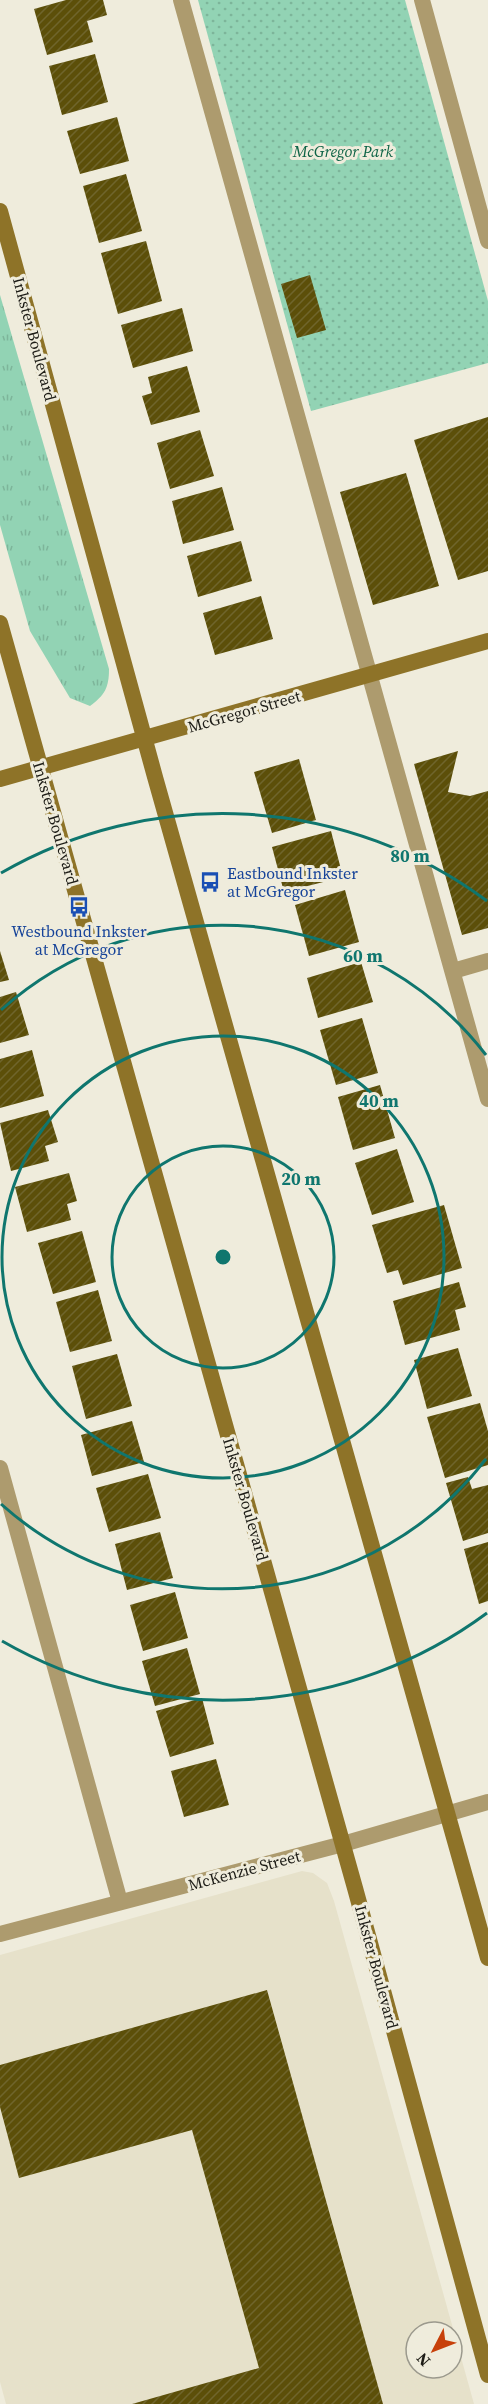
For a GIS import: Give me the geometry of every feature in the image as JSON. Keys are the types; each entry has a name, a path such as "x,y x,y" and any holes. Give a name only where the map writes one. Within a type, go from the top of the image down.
{"main road":[{"name":"Inkster Boulevard","path":"0,211 144,740 488,1958"},
{"name":"Inkster Boulevard","path":"0,623 343,1844 488,2375"},
{"name":"McGregor Street","path":"0,779 488,641"}],"street":[{"path":"181,0 488,1099"},
{"path":"422,0 488,241"},
{"path":"453,971 488,961"},
{"path":"0,1468 120,1902"},
{"name":"McKenzie Street","path":"0,1934 343,1844 488,1802"}],"shaded area":[{"path":"302,1871 313,1873 327,1883 334,1901 451,2320 404,2320 404,2380 464,2380 464,2368 474,2404 6,2404 0,2382 0,1955"}],"green space":[{"name":"McGregor Park","path":"198,0 405,0 488,301 488,363 311,411"},
{"path":"0,295 109,669 105,690 90,706 70,698 30,631 0,525"}],"building":[{"path":"66,0 103,0 107,15 87,21 93,42 47,55 34,9"},
{"path":"95,54 108,102 62,115 49,66"},
{"path":"117,117 129,161 80,174 67,131"},
{"path":"126,174 142,231 99,243 83,186"},
{"path":"146,241 162,301 118,314 101,253"},
{"path":"310,275 326,330 297,338 281,284"},
{"path":"182,308 193,351 133,368 121,325"},
{"path":"187,366 200,412 151,425 142,396 152,393 148,377"},
{"path":"488,417 488,571 458,580 414,440"},
{"path":"200,430 214,476 170,489 157,443"},
{"path":"406,473 439,586 373,605 340,492"},
{"path":"222,487 234,530 183,544 172,501"},
{"path":"241,541 252,581 198,597 187,556"},
{"path":"261,596 273,639 215,655 203,613"},
{"path":"458,751 448,792 470,796 488,791 488,928 462,935 414,764"},
{"path":"299,759 316,820 272,833 254,772"},
{"path":"331,831 343,877 284,892 272,847"},
{"path":"345,890 359,942 309,956 295,905"},
{"path":"0,951 9,980 0,982"},
{"path":"361,962 373,1002 318,1018 307,978"},
{"path":"16,992 29,1035 0,1043 0,997"},
{"path":"362,1018 378,1073 336,1085 320,1030"},
{"path":"32,1050 44,1096 0,1108 0,1059"},
{"path":"380,1085 395,1138 353,1150 338,1097"},
{"path":"48,1110 58,1142 45,1146 49,1161 11,1171 0,1123"},
{"path":"397,1149 414,1202 372,1215 355,1163"},
{"path":"69,1173 77,1201 67,1204 71,1220 27,1232 15,1187"},
{"path":"444,1205 462,1268 403,1285 398,1270 387,1273 372,1225"},
{"path":"82,1231 96,1282 53,1294 38,1243"},
{"path":"459,1282 466,1307 455,1310 460,1330 405,1345 393,1301"},
{"path":"98,1290 112,1341 70,1352 56,1302"},
{"path":"458,1348 472,1396 427,1409 414,1360"},
{"path":"117,1354 132,1406 86,1419 72,1366"},
{"path":"480,1403 488,1431 488,1465 445,1478 427,1417"},
{"path":"132,1421 144,1462 92,1476 81,1435"},
{"path":"148,1474 161,1518 109,1532 96,1488"},
{"path":"468,1477 472,1489 488,1485 488,1533 463,1541 446,1483"},
{"path":"160,1532 173,1578 127,1590 115,1544"},
{"path":"488,1542 488,1601 479,1604 464,1549"},
{"path":"175,1592 188,1638 143,1651 130,1605"},
{"path":"187,1648 200,1694 155,1706 142,1661"},
{"path":"202,1698 214,1744 170,1757 156,1711"},
{"path":"216,1759 229,1805 184,1817 171,1771"},
{"path":"267,1990 383,2404 132,2404 259,2368 192,2130 19,2178 0,2107 0,2065"}],"place":[{"name":"Eastbound Inkster at McGregor","path":"210,882"},
{"name":"Westbound Inkster at McGregor","path":"79,907"}]}
